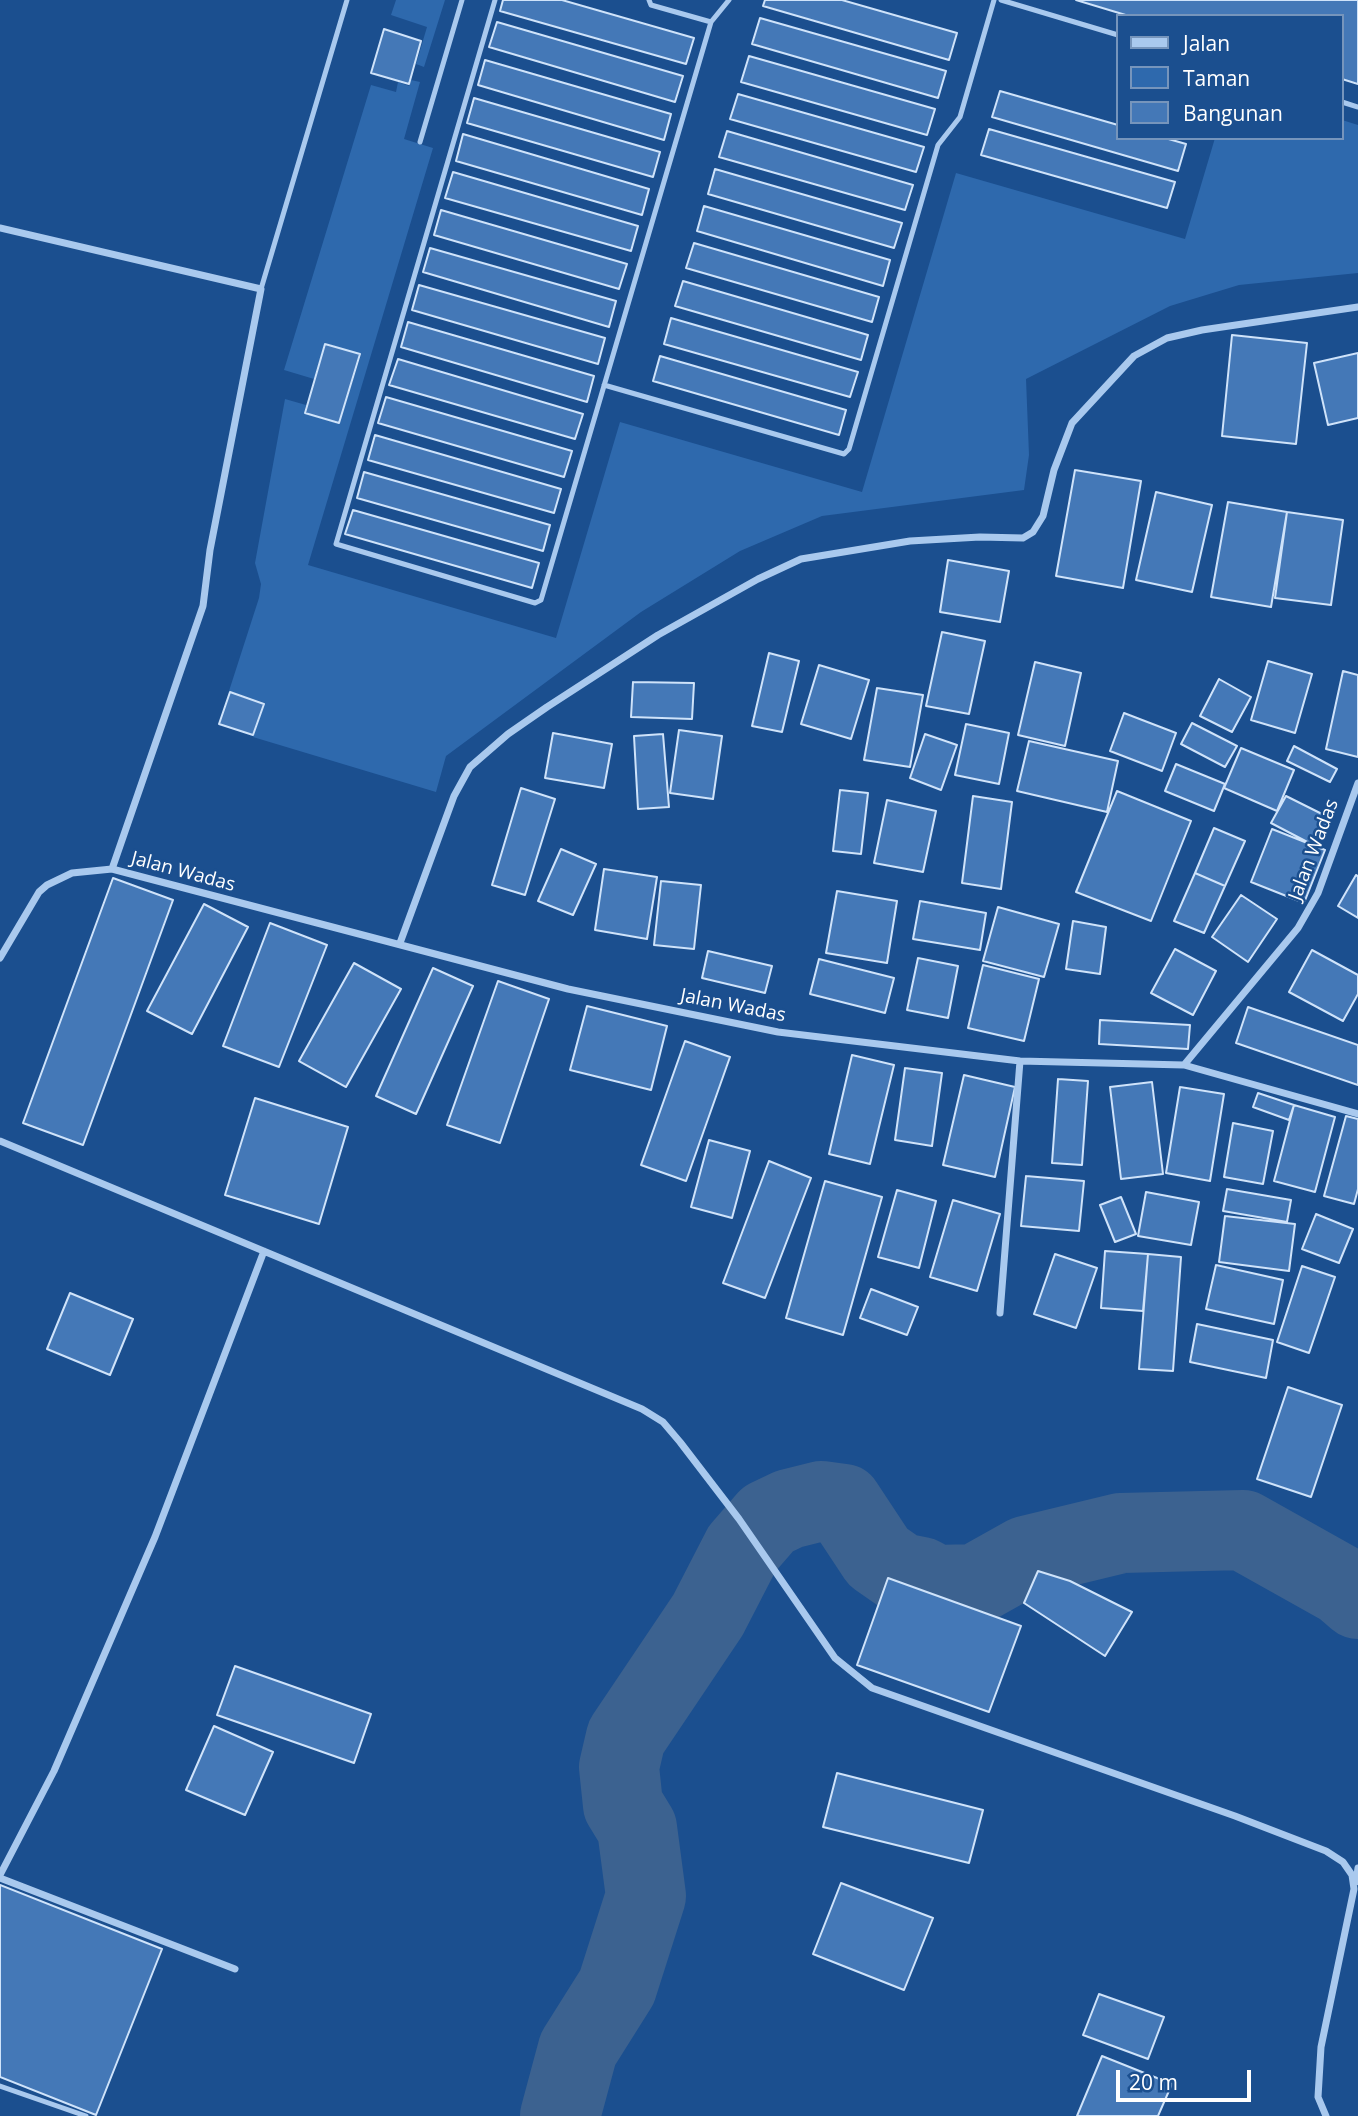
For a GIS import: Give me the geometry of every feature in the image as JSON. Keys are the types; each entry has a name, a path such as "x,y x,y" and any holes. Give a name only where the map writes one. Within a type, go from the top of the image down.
{"street":[{"path":"0,228 261,289 210,550 203,606 113,869"},
{"path":"400,943 454,796 470,767 508,734 547,707 658,635 801,559 911,541 980,537 1023,538 1032,532 1043,516 1054,470 1072,423 1134,356 1167,338 1202,330 1358,307"},
{"name":"Jalan Wadas","path":"0,958 18,925 47,885 72,873 113,869 568,989 778,1032 1020,1061 1184,1065 1297,928 1318,893 1358,783"},
{"path":"1000,1313 1020,1061"},
{"path":"1184,1065 1358,1114"},
{"path":"0,1141 642,1409 663,1422 680,1442 739,1519 835,1658 872,1688 907,1703 1235,1816 1326,1851 1348,1868 1354,1889"},
{"path":"235,1969 0,1877 54,1771 155,1537 264,1251"},
{"path":"1326,2116 1318,2097 1321,2047 1358,1868"}],"lane":[{"path":"261,289 347,0"},
{"path":"420,142 462,0"},
{"path":"495,0 336,544 539,602 711,22 729,0"},
{"path":"649,0 651,5 711,22"},
{"path":"604,385 844,454 849,449 938,145 960,117 994,0"},
{"path":"1001,0 1116,34"},
{"path":"0,2086 86,2116"}],"green space":[{"path":"396,0 445,0 424,67 416,64 427,27 391,15"},
{"path":"411,80 420,82 404,139 433,148 308,565 556,638 620,422 862,492 956,173 1185,239 1214,140 1344,140 1344,121 1358,125 1358,273 1239,285 1170,306 1026,379 1029,455 1024,490 822,516 740,551 641,612 446,756 436,792 253,737 265,703 229,691 259,598 261,584 255,563 285,399 306,405 304,413 339,424 361,355 325,343 314,379 284,370 371,85 396,92 398,82 409,86"}],"building":[{"path":"503,0 562,0 694,38 686,64 500,11"},
{"path":"765,0 842,0 957,33 949,60 763,6"},
{"path":"1076,0 1358,0 1358,84 1344,80 1344,14 1122,14"},
{"path":"760,18 946,71 938,98 752,44"},
{"path":"497,22 683,76 675,102 489,47"},
{"path":"384,29 421,41 409,84 371,73"},
{"path":"749,56 935,109 927,135 741,82"},
{"path":"485,60 671,114 664,140 478,85"},
{"path":"1000,91 1116,124 1116,140 1172,140 1186,144 1178,171 992,117"},
{"path":"738,94 924,147 916,172 730,119"},
{"path":"474,98 660,152 653,177 467,123"},
{"path":"989,129 1175,182 1167,208 981,155"},
{"path":"727,131 913,185 905,210 719,157"},
{"path":"463,134 649,189 642,215 456,161"},
{"path":"715,169 902,223 894,248 708,194"},
{"path":"453,172 638,226 631,251 445,198"},
{"path":"704,206 890,260 883,286 697,231"},
{"path":"441,210 627,264 619,289 434,235"},
{"path":"694,243 879,297 872,322 686,268"},
{"path":"430,248 616,301 609,327 423,272"},
{"path":"683,281 868,335 861,360 675,306"},
{"path":"419,285 605,338 598,364 412,310"},
{"path":"671,318 858,372 850,397 664,344"},
{"path":"408,322 594,376 587,402 401,347"},
{"path":"1232,335 1307,343 1296,444 1222,436"},
{"path":"325,344 360,354 339,423 305,413"},
{"path":"1358,353 1358,418 1328,425 1314,363"},
{"path":"660,356 846,410 839,435 653,381"},
{"path":"398,359 583,414 575,439 389,385"},
{"path":"386,397 572,451 564,477 378,423"},
{"path":"375,435 561,489 554,513 368,460"},
{"path":"1075,470 1141,481 1123,588 1056,576"},
{"path":"364,472 550,525 543,551 357,498"},
{"path":"1156,492 1212,505 1192,592 1136,580"},
{"path":"1228,502 1287,512 1271,607 1211,597"},
{"path":"353,510 539,563 532,588 345,534"},
{"path":"1287,512 1343,520 1331,605 1275,598"},
{"path":"948,560 1009,571 1000,622 940,612"},
{"path":"942,632 985,641 969,714 926,706"},
{"path":"769,653 799,661 782,732 752,726"},
{"path":"1268,661 1312,674 1295,733 1251,720"},
{"path":"1035,662 1081,673 1065,746 1018,735"},
{"path":"819,665 869,680 851,739 801,724"},
{"path":"1343,671 1358,675 1358,757 1326,749"},
{"path":"1219,679 1251,697 1232,732 1200,716"},
{"path":"633,682 694,683 692,719 631,717"},
{"path":"877,688 923,695 910,767 864,760"},
{"path":"230,692 264,704 253,735 219,724"},
{"path":"1124,713 1176,733 1162,771 1110,751"},
{"path":"1192,723 1237,746 1225,767 1181,744"},
{"path":"966,724 1009,733 999,784 955,775"},
{"path":"679,730 722,736 713,799 670,793"},
{"path":"553,733 612,744 604,788 545,778"},
{"path":"663,734 669,807 638,809 634,736"},
{"path":"925,734 957,745 941,790 910,778"},
{"path":"1029,741 1118,761 1107,812 1017,791"},
{"path":"1294,746 1337,769 1330,782 1287,761"},
{"path":"1241,748 1294,770 1277,811 1224,788"},
{"path":"1176,764 1225,784 1214,811 1165,791"},
{"path":"521,788 555,799 525,895 492,885"},
{"path":"840,790 868,793 861,854 833,851"},
{"path":"1117,791 1191,821 1151,921 1076,892"},
{"path":"973,796 1012,802 1001,889 962,883"},
{"path":"1286,796 1330,818 1315,846 1271,823"},
{"path":"887,800 936,811 923,872 874,863"},
{"path":"1214,828 1245,841 1225,886 1195,873"},
{"path":"1272,829 1325,850 1304,903 1251,882"},
{"path":"561,849 596,864 573,915 538,901"},
{"path":"604,869 657,877 647,939 595,930"},
{"path":"1195,873 1225,886 1204,933 1174,921"},
{"path":"1356,875 1358,876 1358,918 1338,906"},
{"path":"113,878 173,900 83,1145 23,1123"},
{"path":"661,881 701,885 694,949 654,945"},
{"path":"837,891 897,901 887,963 826,953"},
{"path":"1241,895 1277,919 1248,962 1212,937"},
{"path":"920,901 986,913 980,950 913,939"},
{"path":"204,904 248,927 192,1034 147,1011"},
{"path":"998,907 1059,924 1044,977 983,961"},
{"path":"1073,921 1106,927 1100,974 1066,969"},
{"path":"270,923 327,945 279,1067 223,1046"},
{"path":"1175,949 1216,971 1193,1015 1151,993"},
{"path":"1312,950 1358,975 1358,994 1343,1021 1289,992"},
{"path":"708,951 772,966 765,993 702,978"},
{"path":"918,958 958,966 948,1018 907,1010"},
{"path":"819,959 894,978 885,1013 810,994"},
{"path":"354,963 401,989 346,1087 299,1061"},
{"path":"983,965 1039,979 1024,1041 968,1028"},
{"path":"433,968 473,986 416,1114 376,1096"},
{"path":"498,981 549,999 500,1143 447,1125"},
{"path":"587,1006 667,1026 651,1090 570,1070"},
{"path":"1248,1007 1358,1045 1358,1085 1236,1043"},
{"path":"1100,1020 1190,1025 1188,1049 1099,1044"},
{"path":"685,1041 730,1057 686,1181 641,1165"},
{"path":"852,1055 894,1065 870,1164 829,1154"},
{"path":"905,1068 942,1073 932,1146 895,1140"},
{"path":"964,1075 1015,1087 995,1177 943,1165"},
{"path":"1058,1079 1088,1081 1082,1165 1052,1163"},
{"path":"1152,1082 1163,1174 1121,1179 1110,1087"},
{"path":"1180,1087 1224,1094 1210,1181 1166,1173"},
{"path":"1258,1093 1294,1105 1289,1120 1253,1107"},
{"path":"255,1098 348,1127 319,1224 225,1195"},
{"path":"1294,1105 1335,1117 1315,1192 1274,1181"},
{"path":"1346,1116 1358,1119 1358,1189 1354,1204 1324,1196"},
{"path":"1233,1123 1273,1131 1263,1184 1224,1177"},
{"path":"709,1140 750,1151 732,1218 691,1207"},
{"path":"769,1161 811,1178 765,1298 723,1283"},
{"path":"1026,1176 1084,1181 1079,1231 1021,1226"},
{"path":"825,1181 882,1197 843,1335 786,1318"},
{"path":"1227,1189 1291,1200 1287,1222 1223,1211"},
{"path":"897,1190 936,1201 919,1268 878,1257"},
{"path":"1146,1192 1199,1202 1191,1245 1138,1236"},
{"path":"1121,1197 1136,1234 1115,1242 1100,1205"},
{"path":"953,1200 1000,1214 977,1291 930,1277"},
{"path":"1316,1214 1353,1229 1339,1263 1302,1249"},
{"path":"1225,1216 1295,1224 1289,1271 1219,1262"},
{"path":"1105,1251 1148,1254 1143,1311 1101,1308"},
{"path":"1055,1254 1097,1268 1076,1328 1034,1314"},
{"path":"1148,1254 1181,1257 1173,1371 1139,1369"},
{"path":"1216,1265 1283,1280 1274,1324 1206,1309"},
{"path":"1302,1266 1335,1277 1309,1353 1277,1342"},
{"path":"871,1289 918,1307 907,1335 860,1318"},
{"path":"70,1293 133,1319 110,1375 47,1349"},
{"path":"1197,1324 1273,1340 1266,1378 1190,1362"},
{"path":"1288,1387 1342,1405 1311,1497 1257,1479"},
{"path":"1038,1571 1070,1581 1132,1612 1105,1656 1024,1603"},
{"path":"888,1578 1021,1626 989,1712 857,1665"},
{"path":"235,1666 371,1714 354,1763 217,1715"},
{"path":"214,1726 273,1752 245,1815 186,1790"},
{"path":"837,1773 983,1810 969,1863 823,1827"},
{"path":"841,1883 933,1918 904,1990 813,1954"},
{"path":"0,1885 162,1949 96,2115 0,2077"},
{"path":"1099,1994 1164,2017 1148,2059 1083,2035"},
{"path":"1102,2056 1172,2084 1158,2116 1077,2116"}],"waterway":[{"path":"560,2116 578,2049 617,1987 646,1896 637,1828 623,1805 619,1767 626,1737 708,1615 742,1549 768,1519 789,1509 821,1501 843,1504 878,1557 901,1573 921,1577 936,1585 976,1584 1026,1556 1121,1533 1243,1530 1343,1586 1358,1599"}]}
